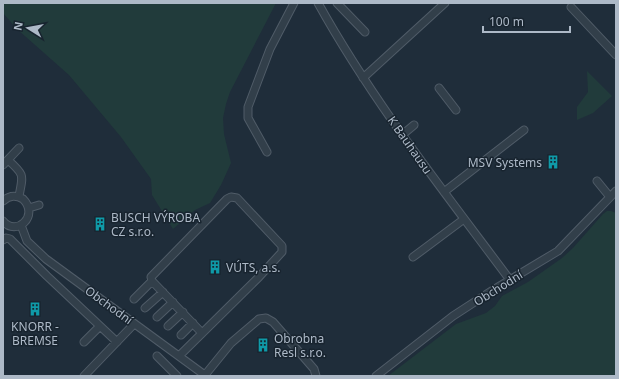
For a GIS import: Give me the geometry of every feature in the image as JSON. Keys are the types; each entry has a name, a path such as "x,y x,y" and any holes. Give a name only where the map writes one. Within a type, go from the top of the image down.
{"street":[{"path":"267,152 248,118 248,107 270,49 294,3"},
{"name":"K Bauhausu","path":"318,3 363,78 402,135 510,280"},
{"path":"337,3 365,32"},
{"path":"363,78 445,3"},
{"path":"571,7 616,55"},
{"path":"439,88 456,110"},
{"path":"402,135 414,125"},
{"path":"444,192 524,130"},
{"path":"19,148 5,162 20,171 22,177 19,196"},
{"path":"597,181 614,195"},
{"name":"Obchodní","path":"376,376 453,316 558,251 614,195"},
{"path":"3,201 8,197 19,196 27,202 30,208 30,214 27,221 21,225 16,227 4,224"},
{"path":"134,299 152,281 151,277 227,199 231,197 237,198 282,246 282,252 259,277 179,356"},
{"path":"30,208 39,205"},
{"path":"413,257 464,219"},
{"name":"Obchodní","path":"21,225 27,241 46,259 205,375"},
{"path":"3,240 8,238 117,342"},
{"path":"152,281 202,333"},
{"path":"145,308 163,292"},
{"path":"157,317 173,302"},
{"path":"168,326 183,312"},
{"path":"205,375 231,344 259,319 266,318 273,322 314,369 316,376"},
{"path":"181,335 193,323"},
{"path":"84,376 134,324"},
{"path":"84,342 100,326"},
{"path":"157,356 176,376"}],"green space":[{"path":"3,3 276,3 230,92 226,104 223,118 224,134 231,163 221,185 210,203 195,210 173,229 152,195 151,179 121,137 69,75 17,29 3,13"},
{"path":"587,71 612,96 593,113 577,120 577,107 588,92"},
{"path":"607,211 616,213 616,376 388,376 456,324 486,313 495,306 502,296 528,282 562,258"}],"place":[{"name":"MSV Systems","path":"553,162"},
{"name":"BUSCH VÝROBA CZ s.r.o.","path":"100,224"},
{"name":"VÚTS, a.s.","path":"215,267"},
{"name":"KNORR - BREMSE","path":"35,309"},
{"name":"Obrobna Resl s.r.o.","path":"263,345"}]}
